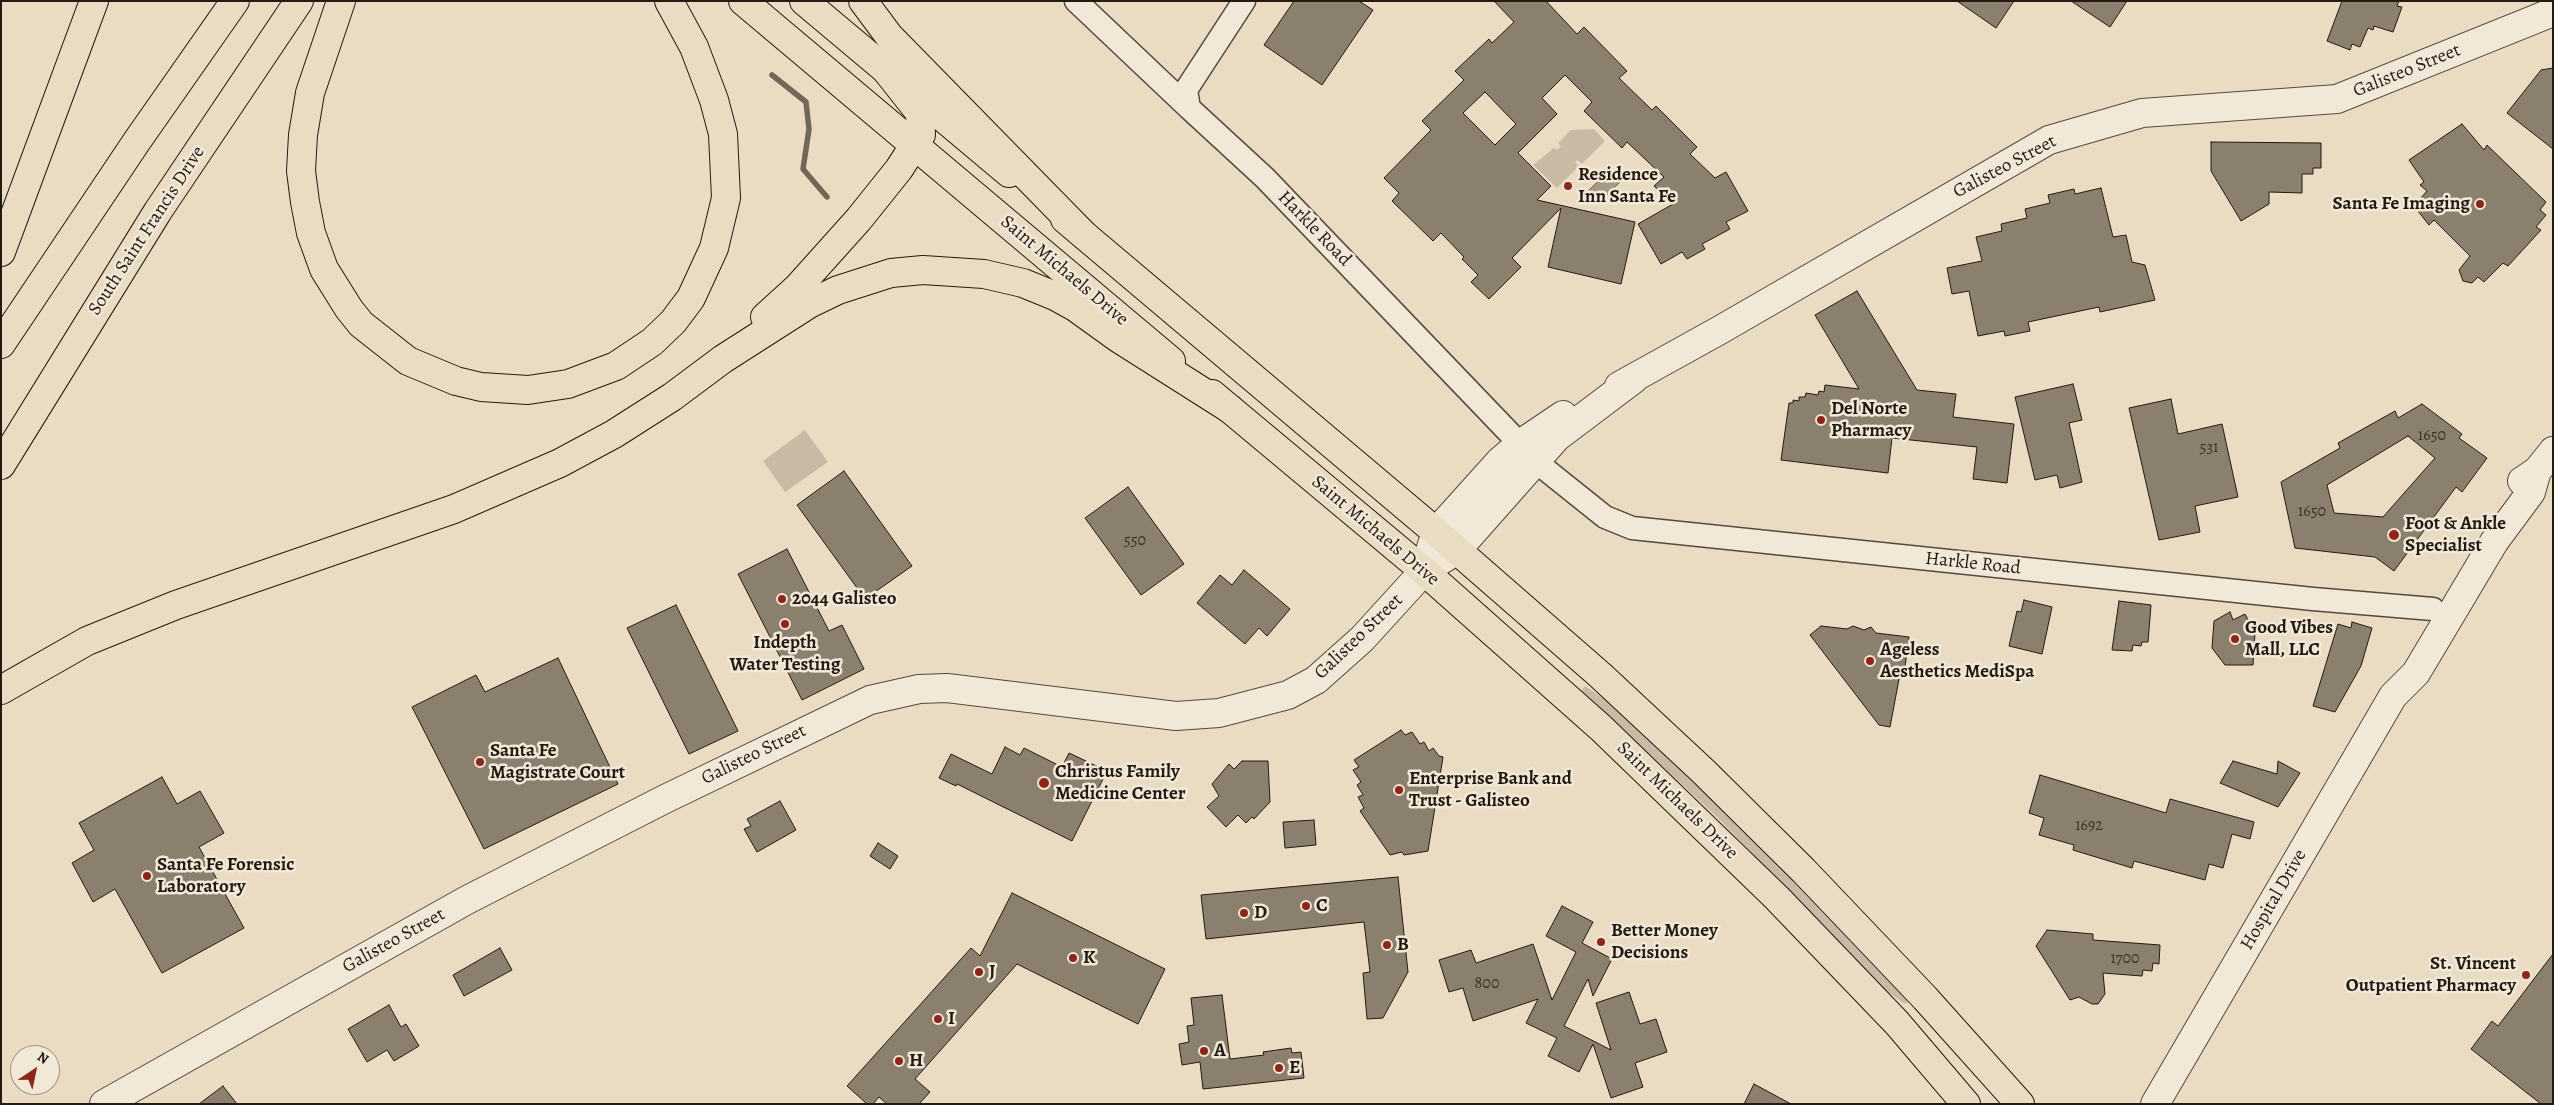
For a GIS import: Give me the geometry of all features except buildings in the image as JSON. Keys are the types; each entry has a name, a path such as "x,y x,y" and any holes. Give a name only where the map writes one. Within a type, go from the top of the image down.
{"main road":[{"path":"1,252 94,1"},
{"path":"1,344 142,133 235,1"},
{"name":"South Saint Francis Drive","path":"1,465 142,236 236,92 299,1"},
{"path":"341,1 310,93 303,135 301,171 305,202 311,233 324,269 349,309 361,324 408,361 456,381 481,387 528,390 568,384 616,366 652,342 673,322 691,298 714,248 726,198 723,134 714,100 694,47 669,1"},
{"name":"Saint Michaels Drive","path":"743,1 1424,571 1521,655 1708,830 1897,1023 1966,1104"},
{"name":"Saint Michaels Drive","path":"804,1 1436,532 1593,668 1710,778 1817,885 1925,998 2020,1104"},
{"path":"863,1 889,36 1084,235"},
{"path":"723,359 821,263 859,219 915,146 921,135 920,112 886,70"},
{"path":"1,690 87,641 167,608 454,509 518,482 614,434 672,397 723,359 809,304 838,290 892,273 923,270 955,270 1023,283 1055,296 1082,311 1118,338 1230,409"}],"street":[{"name":"Harkle Road","path":"1076,1 1265,178 1527,453 1594,510 1615,522 1632,528 2304,598 2433,609"},
{"path":"1189,108 1186,90 1244,1"},
{"name":"Galisteo Street","path":"104,1104 467,900 674,794 863,702 889,694 919,689 947,688 1176,716 1219,713 1288,696 1316,680 1362,639 1424,571 1457,550 1527,453 1590,398 1634,379 2049,140 2142,114 2337,99 2553,12"},
{"name":"Galisteo Street","path":"1424,571 1436,532 1499,462 1527,453"},
{"name":"Hospital Drive","path":"2393,696 2400,666 2464,557 2517,484 2545,461"},
{"name":"Hospital Drive","path":"2155,1104 2393,696 2416,673 2484,559 2531,492 2545,461"}],"shaded area":[{"path":"1594,129 1605,141 1582,164 1577,160 1575,162 1579,166 1557,188 1533,165 1554,148 1557,150 1561,146 1558,143 1571,130"},
{"path":"1610,170 1621,181 1603,199 1592,198 1589,190"},
{"path":"805,430 828,462 785,492 763,461"},
{"path":"1585,686 1607,701 1647,736 1810,895 1910,1000 1905,1004 1884,989 1715,815 1581,691"}],"waterway":[{"path":"772,75 806,102 809,129 803,169 827,197"}],"place":[{"name":"Residence Inn Santa Fe","path":"1568,186"},
{"name":"Santa Fe Imaging","path":"2480,204"},
{"name":"Del Norte Pharmacy","path":"1821,420"},
{"name":"Foot & Ankle Specialist","path":"2394,535"},
{"name":"2044 Galisteo","path":"782,599"},
{"name":"Indepth Water Testing","path":"785,624"},
{"name":"Good Vibes Mall, LLC","path":"2235,639"},
{"name":"Ageless Aesthetics MediSpa","path":"1870,661"},
{"name":"Santa Fe Magistrate Court","path":"480,762"},
{"name":"Christus Family Medicine Center","path":"1044,783"},
{"name":"Enterprise Bank and Trust - Galisteo","path":"1399,790"},
{"name":"Santa Fe Forensic Laboratory","path":"147,876"},
{"name":"C","path":"1306,906"},
{"name":"D","path":"1244,913"},
{"name":"Better Money Decisions","path":"1601,942"},
{"name":"B","path":"1387,945"},
{"name":"K","path":"1073,958"},
{"name":"J","path":"979,972"},
{"name":"St. Vincent Outpatient Pharmacy","path":"2526,975"},
{"name":"I","path":"938,1019"},
{"name":"A","path":"1204,1051"},
{"name":"H","path":"899,1061"},
{"name":"E","path":"1279,1068"}]}
